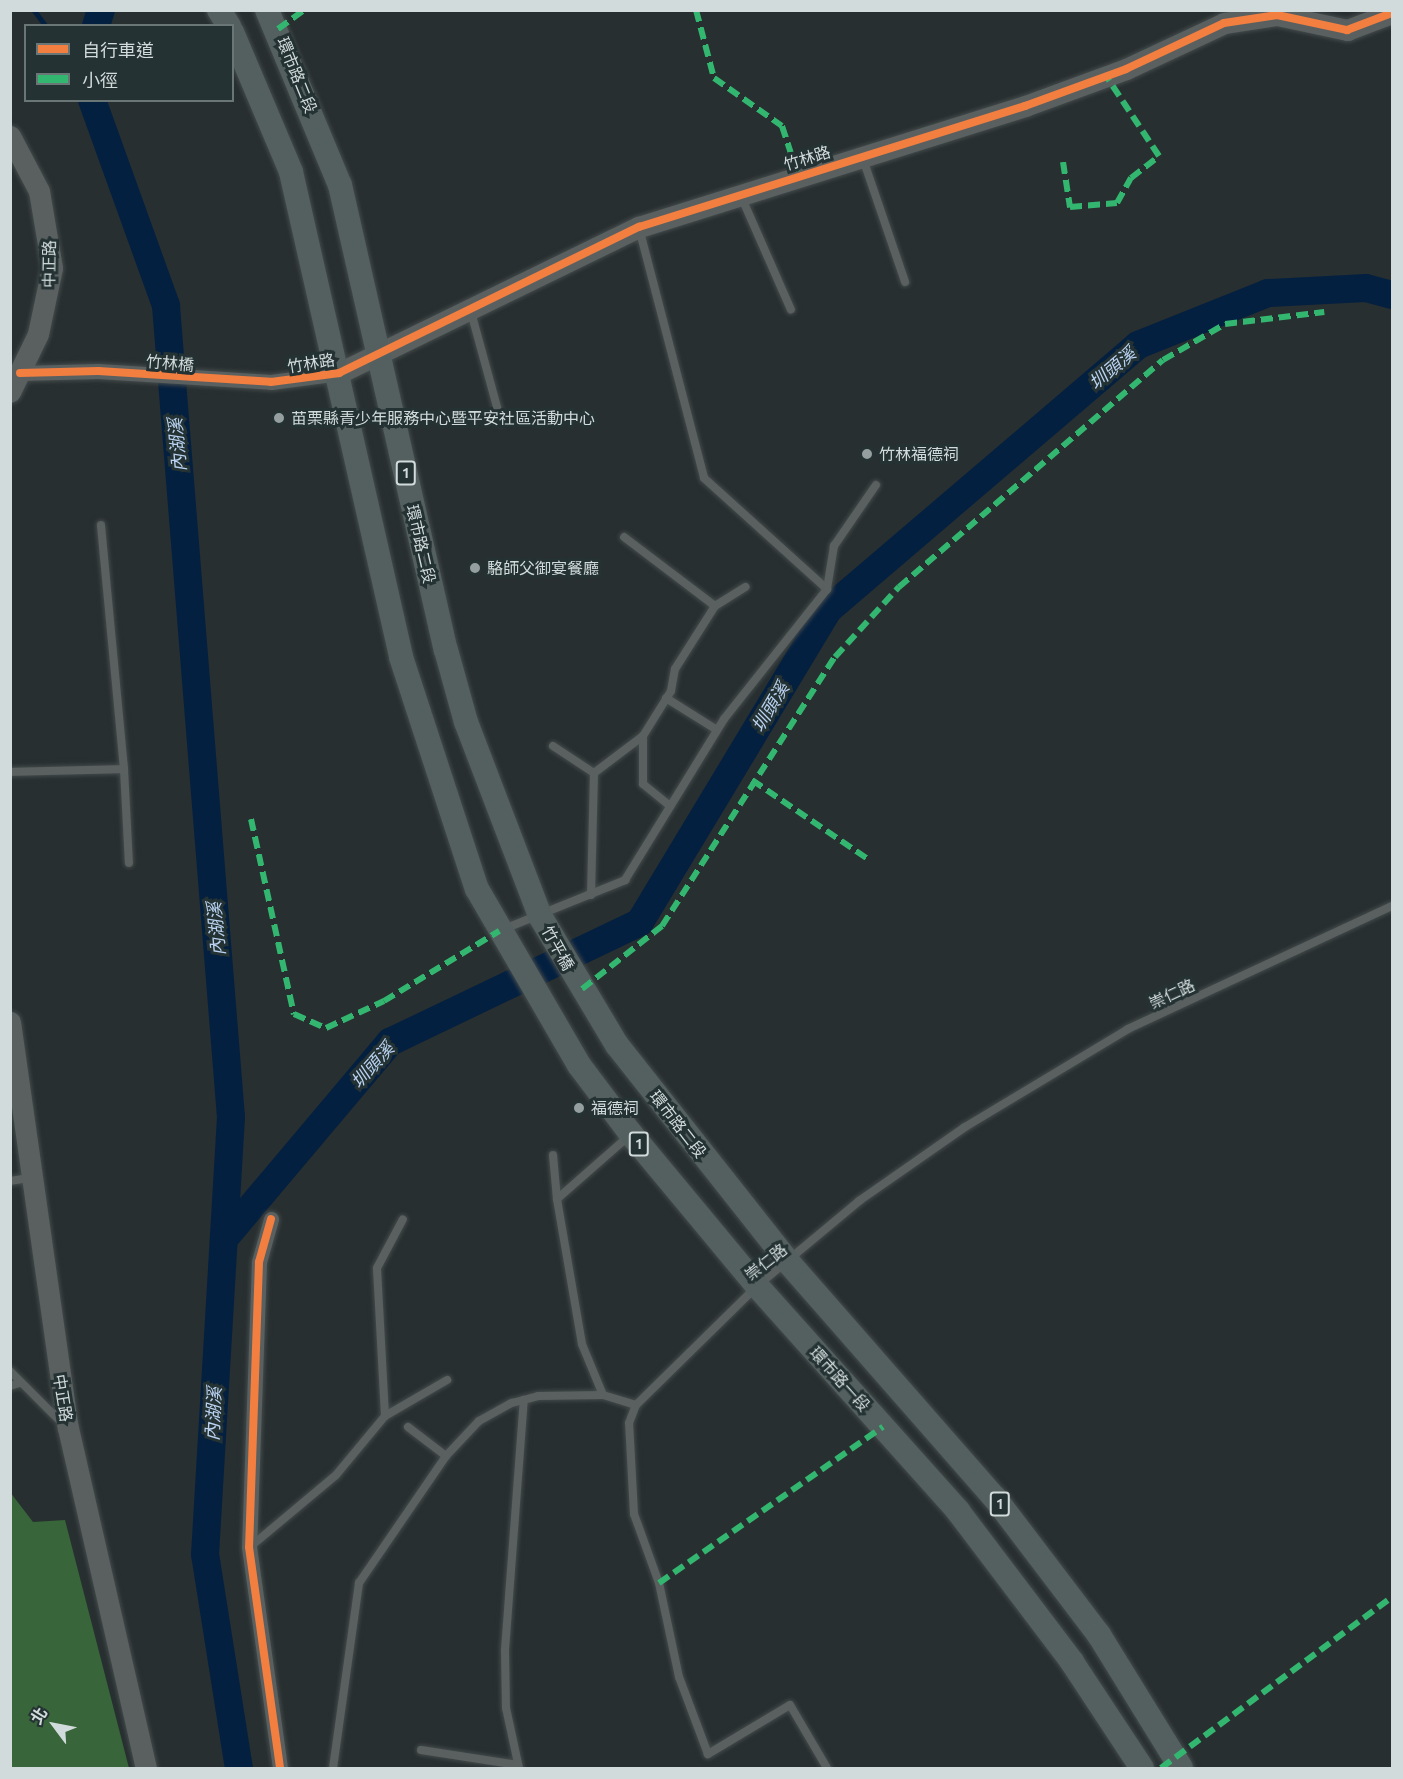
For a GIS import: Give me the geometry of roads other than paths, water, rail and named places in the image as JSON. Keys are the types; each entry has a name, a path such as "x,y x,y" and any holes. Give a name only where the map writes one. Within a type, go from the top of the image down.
{"main road":[{"path":"219,10 227,24"},
{"name":"環市路二段","path":"272,20 340,185 382,356 446,650 466,722 540,916"},
{"name":"1","path":"239,42 291,172 339,373 401,657 477,889 499,931"},
{"name":"竹平橋","path":"540,916 576,980"},
{"name":"環市路一段","path":"499,931 534,992 631,1134 757,1286 958,1511 1072,1662 1142,1768"},
{"name":"環市路二段","path":"576,980 617,1045 789,1263"},
{"name":"1","path":"789,1263 995,1498 1099,1635 1181,1768"}],"street":[{"name":"竹林路","path":"240,382 339,373 382,356 470,307 639,227 739,193 1066,91 1224,23 1277,15 1347,30 1392,13"},
{"name":"中正路","path":"10,136 39,191 52,268 38,334 16,374 10,392"},
{"name":"竹林橋","path":"16,374 98,371 240,382"},
{"name":"中正路","path":"10,1022 68,1428 146,1768"},
{"path":"271,1219 259,1262 249,1547 280,1768"}],"lane":[{"path":"862,156 905,282"},
{"path":"739,193 791,310"},
{"path":"639,227 704,478 827,589"},
{"path":"470,307 501,422"},
{"path":"499,931 625,880 717,730 827,589 834,546 876,485"},
{"path":"101,525 124,769 129,863"},
{"path":"624,537 715,606"},
{"path":"594,773 643,736 666,698 675,669 715,606 744,587"},
{"path":"666,698 717,730"},
{"path":"643,736 643,784 670,806"},
{"path":"554,746 594,773"},
{"path":"10,772 124,769"},
{"path":"591,895 594,773"},
{"name":"崇仁路","path":"636,1405 757,1286 789,1263 859,1201 955,1134 1128,1029 1392,906"},
{"path":"557,1198 631,1134"},
{"path":"553,1155 557,1198 582,1344 603,1395"},
{"path":"10,1181 32,1177"},
{"path":"385,1416 377,1268 403,1220"},
{"path":"10,1371 19,1383 68,1428"},
{"path":"249,1547 336,1475 385,1416 447,1380"},
{"path":"10,1386 19,1383"},
{"path":"333,1768 359,1582 446,1456 479,1421 524,1400 603,1395 636,1405 629,1423 634,1514 659,1583 679,1677 708,1754 790,1705 827,1768"},
{"path":"421,1750 518,1767 506,1708 505,1650 524,1400"},
{"path":"408,1427 446,1456"}],"waterway":[{"path":"34,10 44,24"},
{"name":"內湖溪","path":"97,24 101,10"},
{"name":"內湖溪","path":"93,102 166,306 231,1117 205,1554 239,1768"},
{"name":"圳頭溪","path":"224,1239 390,1042 640,922 829,609 1138,345 1268,293 1366,288 1392,295"}],"place":[{"name":"苗栗縣青少年服務中心暨平安社區活動中心","path":"279,418"},
{"name":"竹林福德祠","path":"867,454"},
{"name":"駱師父御宴餐廳","path":"475,568"},
{"name":"福德祠","path":"579,1108"}]}
